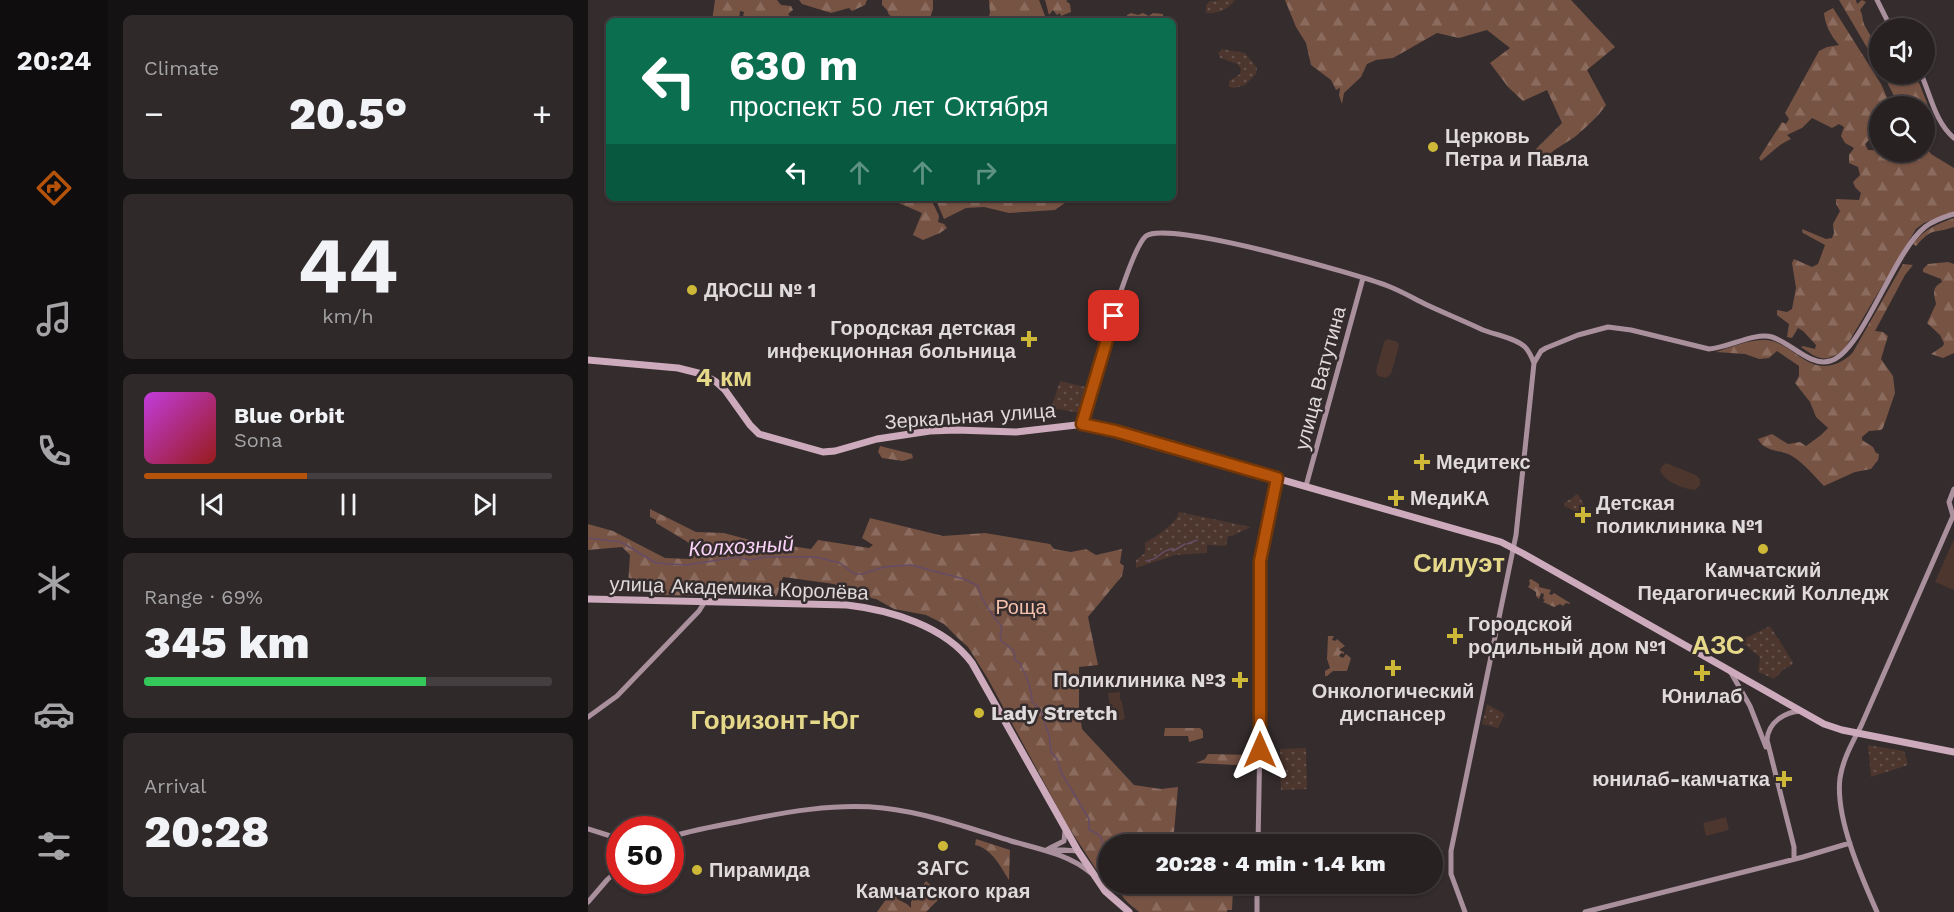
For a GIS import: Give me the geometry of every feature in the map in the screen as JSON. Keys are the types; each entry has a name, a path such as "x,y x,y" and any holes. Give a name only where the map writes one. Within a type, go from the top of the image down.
{"main road":[{"path":"1877,0 1886,18"},
{"path":"1925,84 1939,119 1945,130 1954,138"},
{"path":"1082,422 1106,338 1131,263 1139,244 1148,234 1165,232 1200,236 1363,278 1390,287 1526,348 1541,351 1596,329 1614,327 1708,349 1769,336 1823,362 1832,361 1844,354 1852,344 1888,279 1918,234 1929,224 1954,214"},
{"name":"улица Ватутина","path":"1306,486 1363,278"},
{"path":"1526,348 1534,363"},
{"path":"1467,912 1450,874 1451,851 1519,517 1534,363 1541,351"},
{"name":"Зеркальная улица","path":"588,360 678,368 702,374 718,384 759,434 823,452 887,437 930,431 1016,432 1082,422 1108,429 1500,542 1832,727 1954,752"},
{"path":"1258,834 1260,561 1277,478"},
{"path":"1877,912 1850,843 1842,807 1840,780 1845,759 1953,516 1949,502 1954,489"},
{"name":"улица Академика Королёва","path":"588,599 860,607 899,617 947,640 962,651 978,672 1079,853 1105,891 1130,912"},
{"path":"588,717 617,696 699,611 704,603"},
{"path":"1729,670 1750,706 1771,759"},
{"path":"1794,859 1794,848 1767,740 1769,729 1789,712 1802,711"},
{"path":"684,834 768,816 858,806 922,815 1050,851 1068,855 1079,853"},
{"path":"588,829 606,835"},
{"path":"1050,851 1064,841 1065,830"},
{"path":"1585,912 1850,843"},
{"path":"1050,851 1078,863 1095,876"},
{"path":"588,902 606,881"},
{"path":"1257,894 1257,912"}],"shaded area":[{"path":"1235,0 1223,10 1206,13 1206,5 1210,1"},
{"path":"1222,49 1245,53 1257,68 1256,74 1245,85 1229,87 1229,81 1240,74 1241,69 1237,64 1220,58 1218,53"},
{"path":"1387,339 1398,342 1399,346 1391,374 1386,378 1378,376 1376,371 1384,342"},
{"path":"1060,381 1090,388 1080,413 1051,408"},
{"path":"1666,463 1696,475 1700,479 1700,485 1695,490 1669,481 1660,470"},
{"path":"1578,494 1587,510 1588,517 1564,506 1564,503"},
{"path":"1179,512 1251,527 1228,536 1226,546 1207,545 1207,553 1175,555 1136,568 1136,560 1145,553 1145,543 1170,525"},
{"path":"1954,539 1954,590 1935,582"},
{"path":"1770,626 1793,662 1774,679 1758,672 1760,657 1740,641"},
{"path":"1120,692 1125,719 1114,722 1111,720 1108,693"},
{"path":"1487,704 1505,714 1498,728 1482,724"},
{"path":"1868,745 1904,751 1908,765 1871,777"},
{"path":"1306,748 1307,789 1281,790 1280,749"},
{"path":"1726,817 1729,830 1706,836 1703,823"}],"green space":[{"path":"715,0 777,0 781,5 791,6 793,10 788,14 791,18 744,18 744,12 740,11 739,18 712,18"},
{"path":"799,0 867,0 865,5 852,11 849,8 831,13 802,4"},
{"path":"882,0 933,0 930,18 894,18 882,5"},
{"path":"989,0 1039,0 1046,18 988,18"},
{"path":"1045,0 1068,0 1066,1 1070,4 1071,12 1061,16 1053,10 1049,15"},
{"path":"1285,0 1571,0 1615,47 1587,70 1606,105 1576,136 1550,154 1540,168 1533,152 1562,123 1547,90 1523,101 1508,87 1490,63 1510,48 1487,30 1459,38 1437,33 1393,58 1376,60 1367,64 1361,77 1344,93 1342,104 1339,95 1340,88 1336,90 1331,80 1311,65 1306,43 1296,27"},
{"path":"1839,0 1856,0 1857,4 1862,0 1866,2 1860,10 1869,32 1869,51"},
{"path":"1833,8 1869,65 1869,84 1881,84 1886,96 1869,96 1869,140 1865,144 1869,150 1869,162 1935,162 1935,156 1954,168 1954,212 1924,223 1916,229 1844,350 1827,358 1813,355 1801,347 1815,349 1816,345 1798,328 1792,338 1787,337 1789,324 1777,315 1777,310 1787,312 1792,309 1796,288 1792,263 1794,259 1812,267 1818,264 1825,245 1803,233 1802,229 1826,239 1832,238 1833,224 1840,211 1836,199 1859,200 1861,193 1853,182 1860,175 1858,167 1849,163 1849,155 1854,148 1845,143 1841,136 1844,127 1839,124 1832,128 1812,118 1802,128 1787,135 1791,139 1761,161 1759,158 1782,122 1786,124 1789,119 1785,113 1819,51 1839,45 1829,30 1824,13"},
{"path":"1143,13 1149,16 1153,13 1163,14 1163,18 1126,18 1127,15"},
{"path":"1888,84 1919,84 1924,96 1894,96"},
{"path":"894,201 932,201 939,216 938,222 947,228 923,240 913,235 922,213"},
{"path":"936,201 1068,201 1055,210 1009,213 984,207 966,208 944,219"},
{"path":"1954,218 1954,227 1930,233 1916,246 1913,244 1931,228"},
{"path":"1948,262 1954,264 1954,353 1943,358 1931,354 1944,343 1940,335 1927,323 1936,304 1935,289 1942,282 1941,279 1923,272 1923,269 1928,264"},
{"path":"1903,264 1913,265 1905,275 1875,331 1883,332 1888,336 1881,359 1893,376 1895,393 1883,428 1869,431 1862,437 1862,440 1879,454 1878,460 1871,469 1855,472 1824,486 1796,459 1765,447 1758,439 1772,434 1788,444 1800,442 1806,446 1828,428 1816,417 1810,402 1795,383 1799,376 1799,366 1777,351 1769,358 1759,359 1745,354 1716,352 1747,342 1766,340 1776,342 1817,365 1827,366 1838,363 1853,352"},
{"path":"880,446 912,454 913,458 903,461 882,458 878,452"},
{"name":"Роща","path":"650,509 696,532 724,533 750,540 811,549 818,540 869,548 873,545 862,538 870,518 943,536 985,533 1050,544 1054,549 1071,552 1086,549 1096,555 1122,549 1120,563 1124,566 1122,576 1088,617 1098,665 1079,667 1079,708 1082,729 1134,785 1161,789 1178,787 1174,834 1098,834 1098,872 1066,823 988,679 968,647 944,624 926,615 894,609 876,599 859,596 834,584 783,577 775,597 653,595 634,590 628,585 630,555 622,547 588,550 588,524 613,531 665,558 690,559 693,554 692,546 650,517"},
{"path":"1531,579 1539,584 1539,587 1551,590 1549,594 1554,593 1570,604 1566,603 1563,606 1560,604 1554,607 1543,602 1544,594 1541,593 1539,599 1536,592 1528,587"},
{"path":"1328,636 1334,636 1332,640 1337,639 1345,646 1339,650 1344,654 1341,653 1339,656 1343,658 1346,654 1351,658 1347,671 1333,671 1325,676 1325,671 1330,668 1327,659"},
{"path":"1165,728 1200,728 1203,731 1203,738 1189,742 1188,736 1164,736"},
{"path":"1208,754 1255,755 1255,766 1196,763 1205,759"},
{"path":"976,839 1010,850 1009,880 991,854 975,845"},
{"path":"926,881 939,892 940,898 926,912 877,912 894,888 897,899 911,908 911,902"},
{"path":"1122,894 1233,894 1232,910 1227,910 1227,912 1139,912"}],"waterway":[{"name":"Колхозный","path":"588,538 621,542 656,563 687,565 737,557 750,560 764,557 816,557 840,563 854,574 862,574 884,567 911,565 964,579 978,586 984,602 1002,627 1001,641 1014,651 1015,660 1021,664"},
{"path":"1187,544 1197,540"},
{"path":"1146,561 1155,559 1164,551 1171,549 1173,551 1185,544"},
{"name":"Колхозный","path":"1021,666 1029,683 1032,702 1040,709 1049,735 1051,752 1089,819 1089,830 1098,834"}],"place":[{"name":"Церковь Петра и Павла","path":"1433,147"},
{"name":"ДЮСШ № 1","path":"692,290"},
{"name":"Городская детская инфекционная больница","path":"1029,339"},
{"name":"Медитекс","path":"1422,462"},
{"name":"МедиКА","path":"1396,498"},
{"name":"Детская поликлиника №1","path":"1583,515"},
{"name":"Камчатский Педагогический Колледж","path":"1763,549"},
{"name":"Городской родильный дом №1","path":"1455,636"},
{"name":"Онкологический диспансер","path":"1393,668"},
{"name":"Юнилаб","path":"1702,673"},
{"name":"Поликлиника №3","path":"1240,680"},
{"name":"Lady Stretch","path":"979,713"},
{"name":"юнилаб-камчатка","path":"1784,779"},
{"name":"ЗАГС Камчатского края","path":"943,846"},
{"name":"Пирамида","path":"697,870"}],"district":[{"name":"4 км","path":"724,377"},
{"name":"Силуэт","path":"1459,563"},
{"name":"АЗС","path":"1718,645"},
{"name":"Горизонт-Юг","path":"775,720"}],"route":[{"path":"1114,316 1082,424 1115,431 1277,478 1260,561 1260,750"}]}
